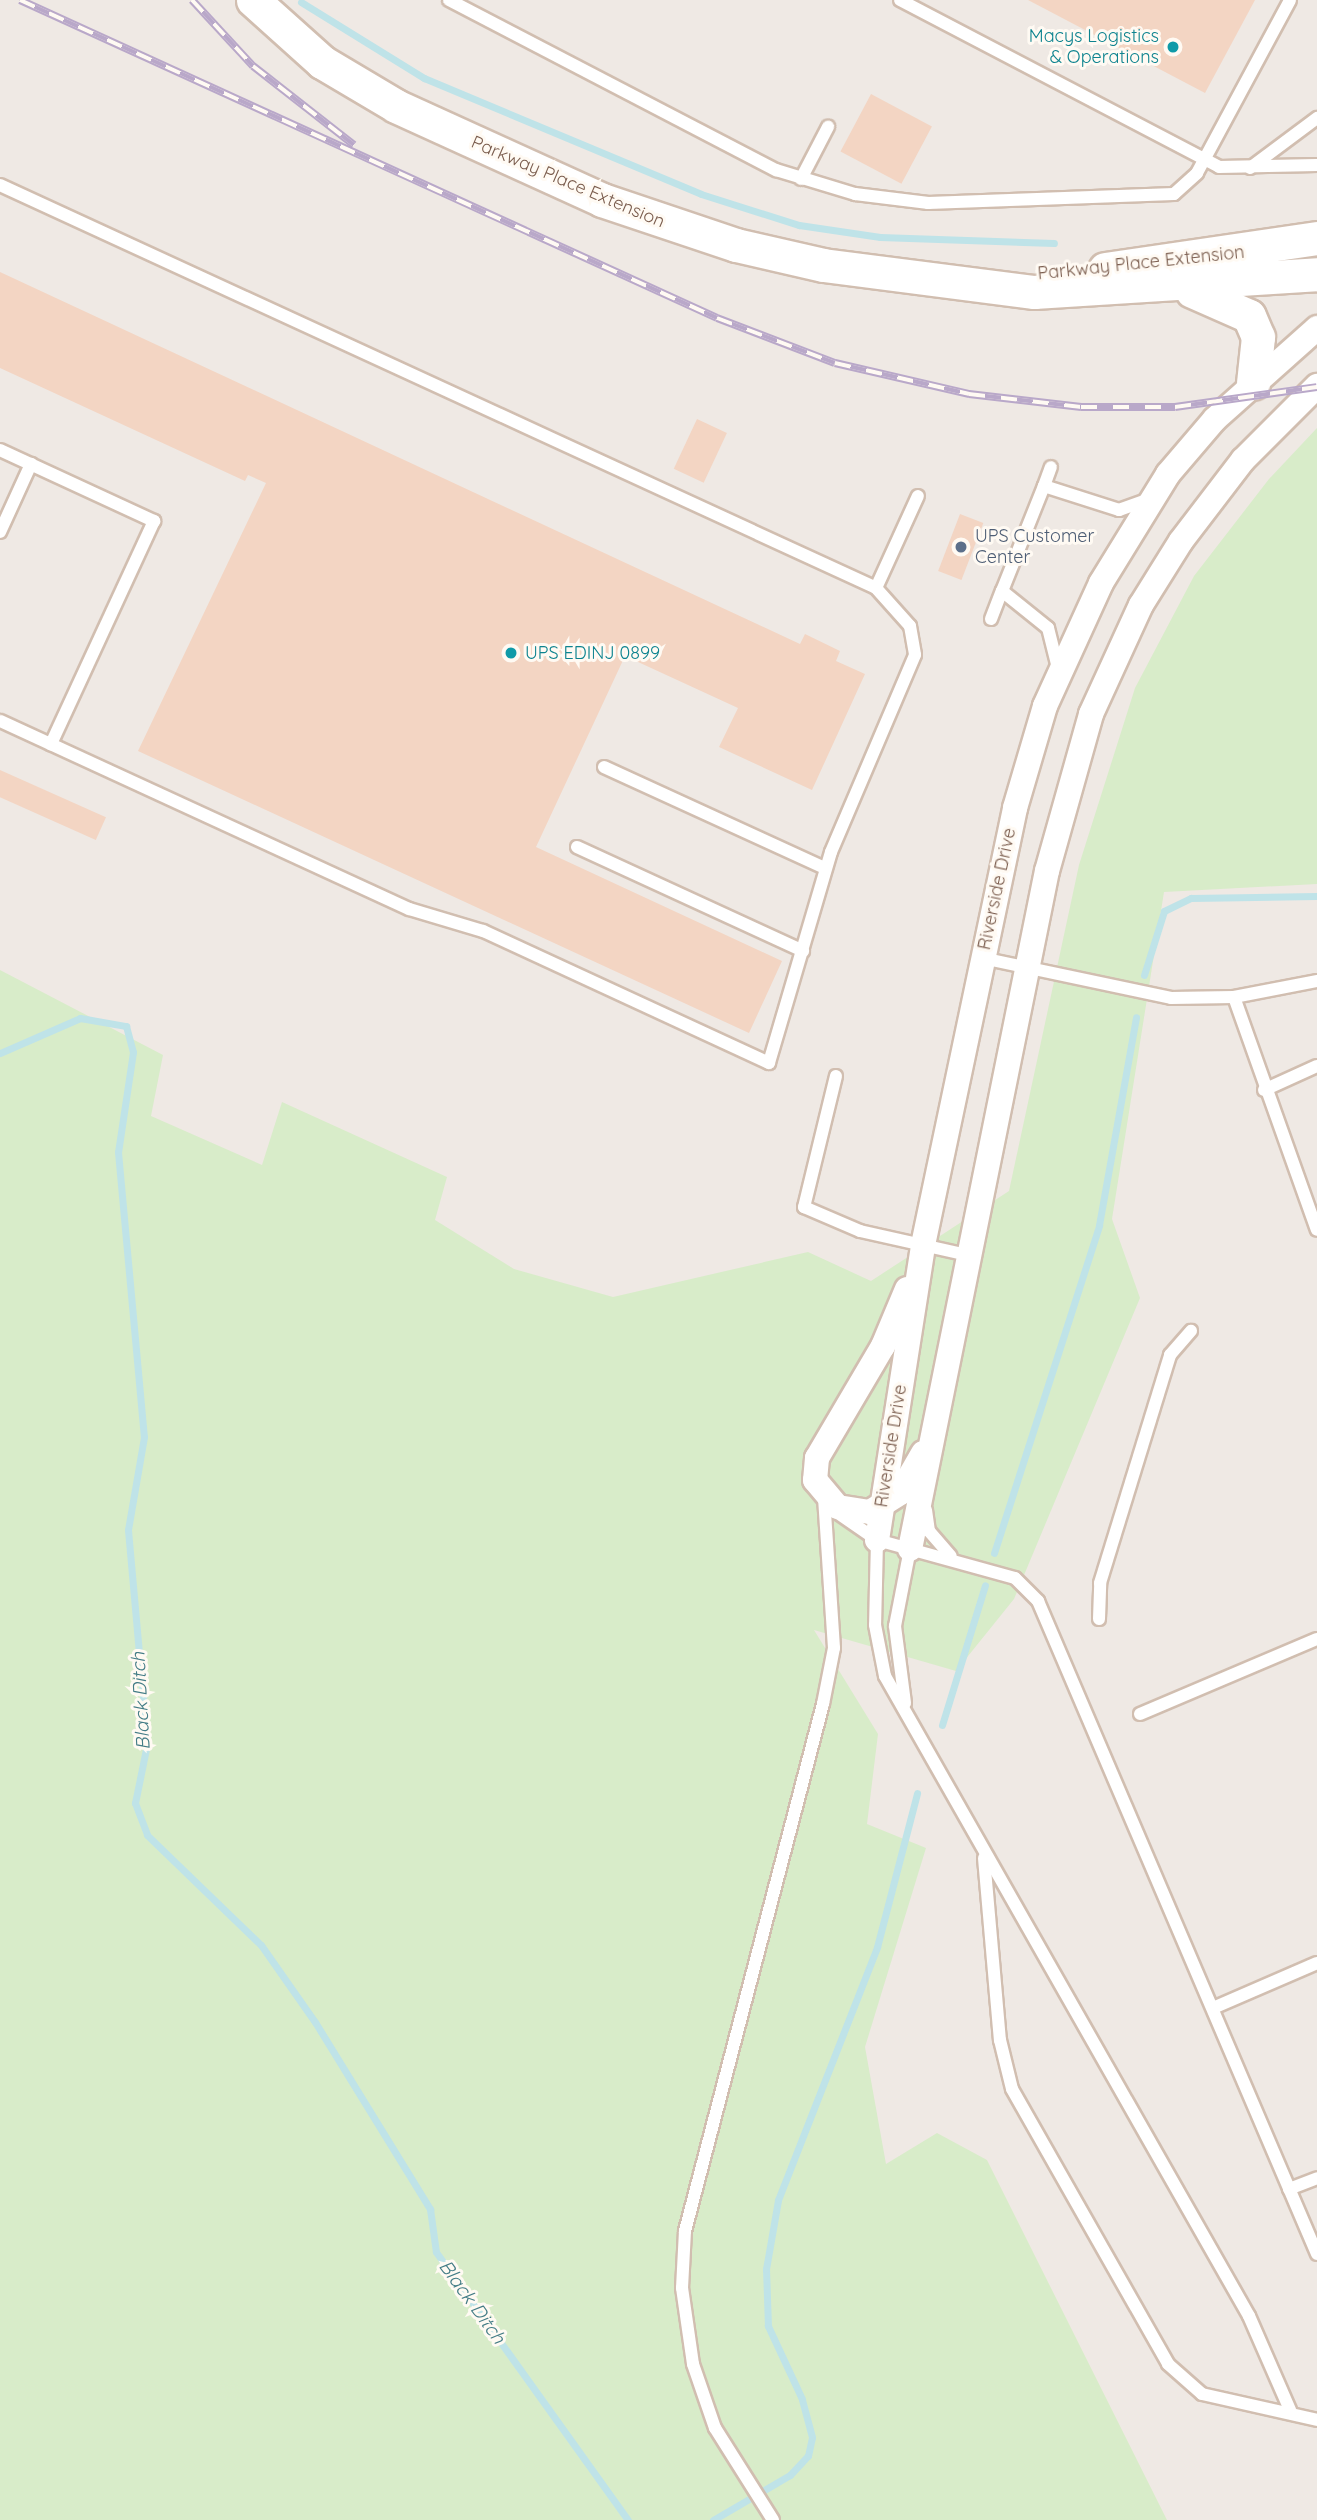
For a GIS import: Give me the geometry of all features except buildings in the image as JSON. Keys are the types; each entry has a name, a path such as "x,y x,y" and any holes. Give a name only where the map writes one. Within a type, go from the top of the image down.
{"main road":[{"name":"Parkway Place Extension","path":"253,0 312,55 366,91 603,200 786,257 1034,292 1176,287 1317,275"},
{"name":"Parkway Place Extension","path":"921,277 1145,266 1317,238"},
{"path":"1176,287 1249,316 1258,337 1253,383"}],"street":[{"name":"Riverside Drive","path":"877,1540 923,1245 982,958 1025,771 1058,670 1152,497 1199,437 1253,383 1317,328"},
{"name":"Riverside Drive","path":"910,1549 925,1489 930,1435 967,1255 1026,969 1066,792 1123,639 1222,485 1317,386"},
{"path":"923,1245 883,1346 817,1458 815,1480 824,1497 849,1511 880,1509 910,1480 930,1435"}],"lane":[{"path":"449,0 801,179 907,202 1155,199 1183,188 1205,159 1290,0"},
{"path":"900,0 1205,159 1250,169 1317,165"},
{"path":"1250,169 1317,118"},
{"path":"801,179 828,127"},
{"path":"0,185 876,588 910,626 914,666 825,869 769,1063 483,931 409,909 0,720"},
{"path":"0,450 154,521 51,744"},
{"path":"0,531 31,464"},
{"path":"991,619 1051,467"},
{"path":"1044,486 1119,510 1152,497"},
{"path":"876,588 918,496"},
{"path":"1002,591 1048,628 1058,670"},
{"path":"604,767 825,869"},
{"path":"577,847 803,951"},
{"path":"982,958 1138,994 1234,997 1317,981"},
{"path":"1234,997 1264,1090 1317,1230"},
{"path":"1264,1090 1317,1066"},
{"path":"836,1076 804,1207 860,1231 967,1255"},
{"path":"1099,1619 1100,1583 1170,1355 1192,1331"},
{"path":"925,1489 929,1531 951,1557"},
{"path":"824,1497 877,1540 951,1557 1015,1578 1038,1601 1317,2254"},
{"path":"773,2520 715,2428 702,2389 682,2288 684,2254 834,1648 824,1497"},
{"path":"877,1540 877,1642 885,1676 984,1854 1250,2316 1290,2410"},
{"path":"907,1713 895,1626 910,1549"},
{"path":"1140,1714 1317,1639"},
{"path":"984,1854 1002,2056 1017,2101 1181,2379 1202,2393 1290,2410 1317,2420"},
{"path":"1213,2008 1317,1963"},
{"path":"1289,2189 1317,2178"}],"shaded area":[{"path":"0,0 1317,0 1317,2520 0,2520"}],"green space":[{"path":"1317,428 1317,884 1164,892 1112,1219 1140,1298 1014,1599 956,1671 814,1630 878,1734 867,1824 926,1848 865,2047 886,2164 937,2133 987,2160 1167,2520 0,2520 0,970 163,1055 151,1116 262,1165 282,1102 447,1177 435,1220 514,1269 613,1297 808,1252 871,1281 1009,1191 1079,865 1135,688 1194,576 1269,479"}],"waterway":[{"path":"301,2 424,78 701,194 799,225 880,237 1054,243"},
{"path":"1144,975 1164,911 1191,898 1317,896"},
{"path":"994,1553 1099,1225 1136,1017"},
{"name":"Black Ditch","path":"0,1053 80,1018 126,1026 133,1052 118,1152 144,1437 128,1530 147,1744 135,1803 147,1835 261,1945 315,2022 430,2209 436,2252 628,2520"},
{"path":"942,1725 985,1585"},
{"path":"713,2520 790,2475 808,2456 812,2437 802,2399 768,2326 766,2269 778,2200 877,1947 917,1793"}],"railway":[{"path":"20,0 717,318 835,363 969,394 1081,407 1175,407 1317,387"},
{"path":"192,0 253,66 354,145"}],"place":[{"name":"Macys Logistics & Operations","path":"1173,47"},
{"name":"UPS Customer Center","path":"961,547"},
{"name":"UPS EDINJ 0899","path":"511,653"}]}
